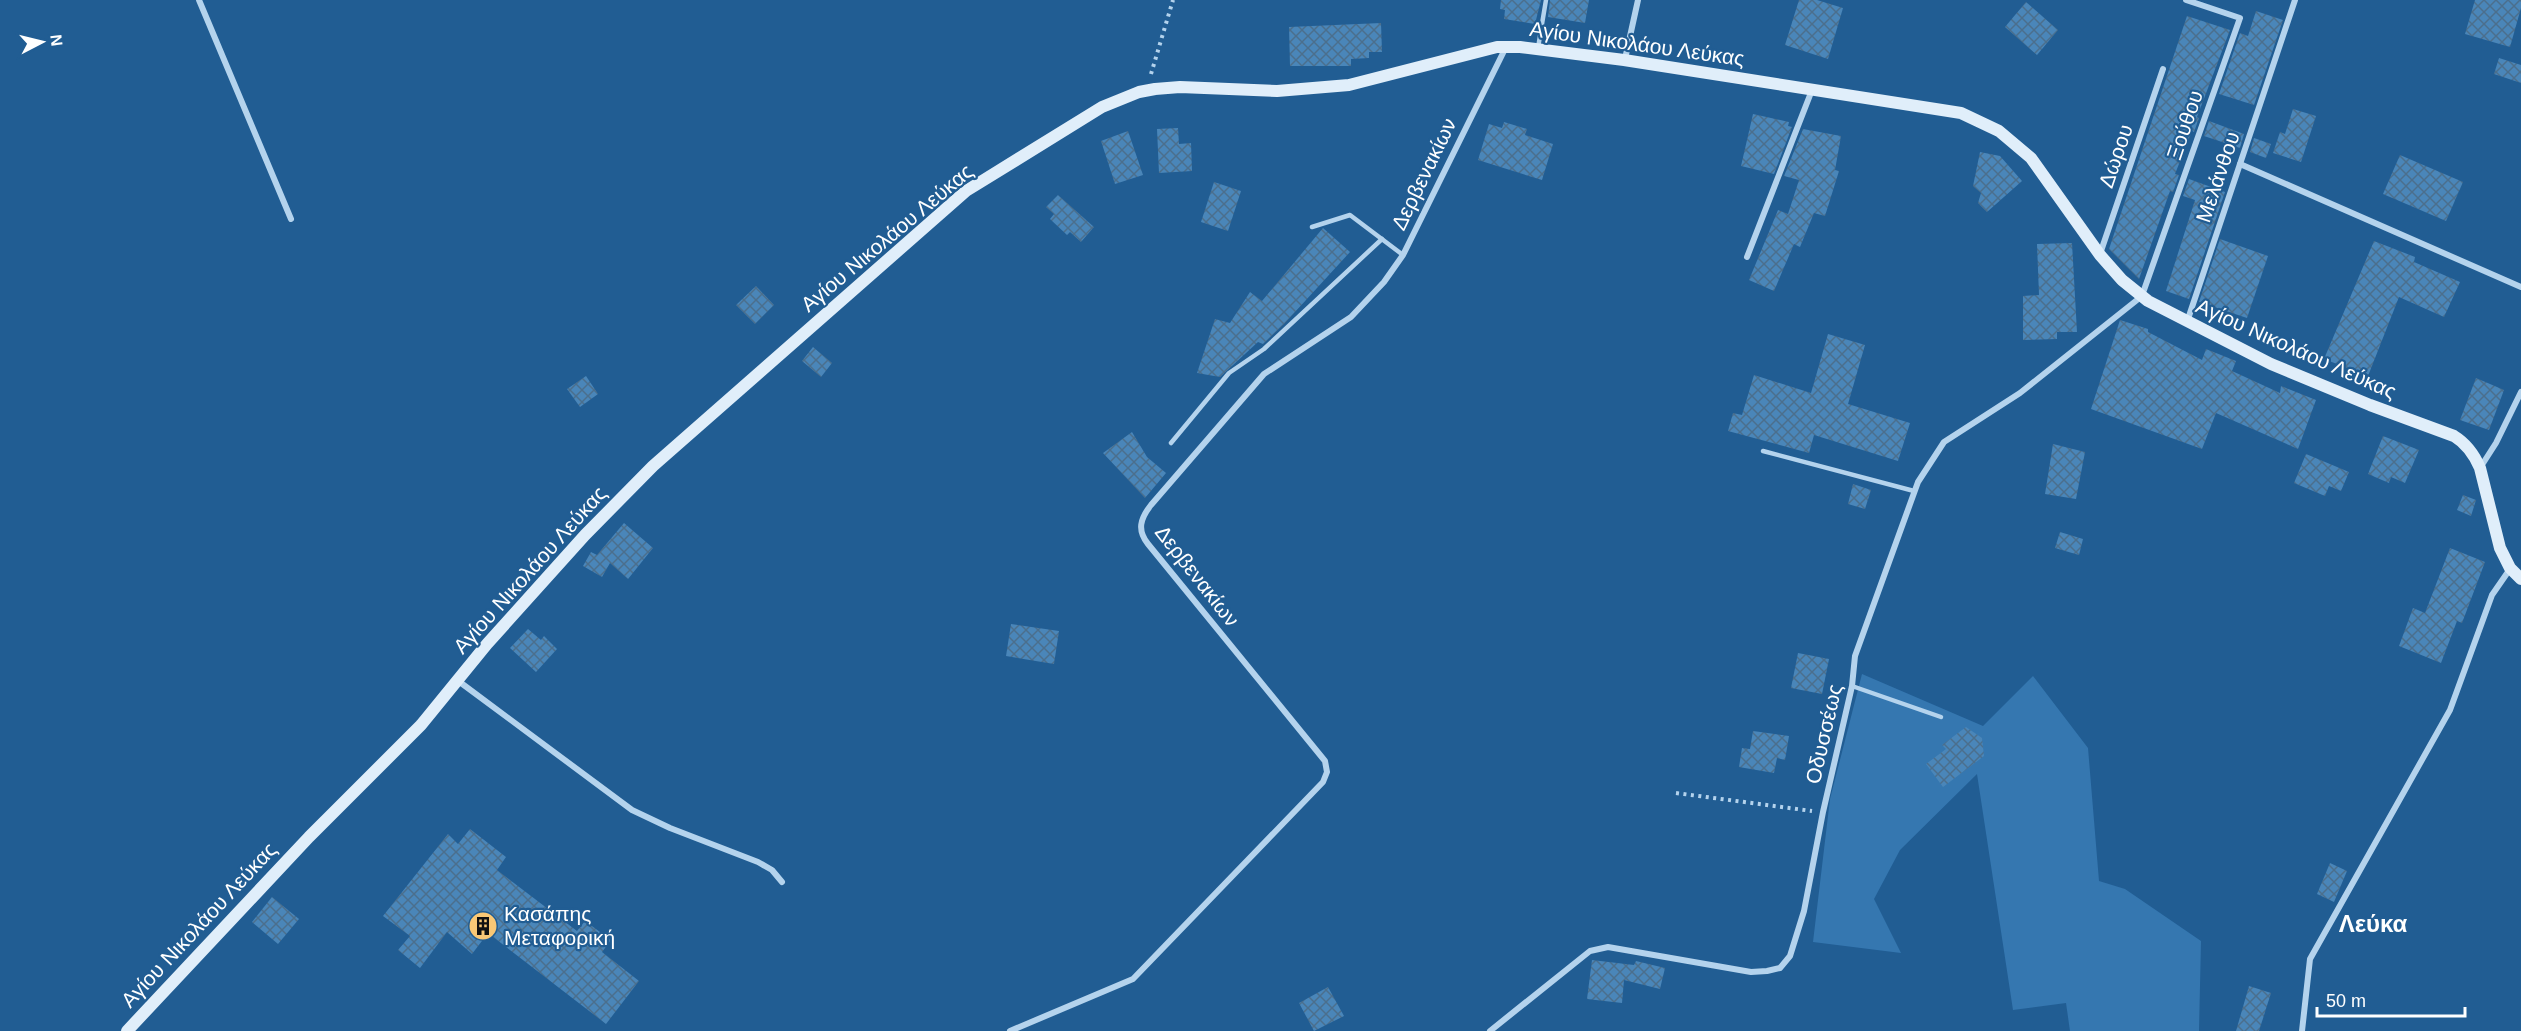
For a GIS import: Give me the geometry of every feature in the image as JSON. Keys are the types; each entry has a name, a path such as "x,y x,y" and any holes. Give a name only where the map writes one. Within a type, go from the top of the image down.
{"main road":[{"name":"Αγίου Νικολάου Λεύκας","path":"127,1031 309,837 421,725 457,680 585,535 637,482 950,204 998,170 1102,107 1146,90 1180,87 1269,91 1320,89 1366,81 1506,47 1538,48 1624,60 1961,113 1999,132 2031,158 2100,255 2122,280 2141,296 2187,323 2301,377 2454,435 2468,447 2480,468 2500,549 2510,568 2521,579"}],"street":[{"path":"199,0 291,219"},
{"path":"1624,60 1638,0"},
{"name":"Ξούθου","path":"2141,296 2240,18 2186,0"},
{"name":"Μελάνθου","path":"2187,323 2283,43 2295,0"},
{"name":"Δερβενακίων","path":"1010,1031 1133,979 1323,782 1328,772 1325,760 1141,536 1140,526 1143,515 1151,505 1264,374 1352,317 1384,282 1403,255 1506,47"},
{"name":"Δώρου","path":"2100,255 2163,69"},
{"path":"1747,257 1812,89"},
{"path":"2240,164 2521,287"},
{"name":"Οδυσσέως","path":"1490,1031 1590,951 1608,947 1751,972 1767,972 1780,968 1791,956 1804,911 1823,812 1852,686 1855,656 1918,482 1944,442 2020,393 2141,296"},
{"path":"2480,468 2496,443 2521,392"},
{"path":"2302,1031 2310,958 2450,710 2492,595 2510,568"},
{"path":"457,680 632,810 670,828 758,862 772,870 782,882"}],"lane":[{"path":"1538,48 1546,0"},
{"path":"1312,227 1350,215 1403,255"},
{"path":"1171,443 1229,373 1264,349 1382,239"},
{"path":"1763,451 1914,491"},
{"path":"1852,686 1941,717"}],"path":[{"path":"1146,90 1173,0"},
{"path":"1676,793 1823,812"}],"shaded area":[{"path":"1862,674 1983,726 2033,676 2088,748 2099,881 2125,889 2201,941 2199,1031 2070,1031 2066,1003 2013,1010 1977,774 1900,850 1874,899 1901,953 1813,942 1830,799"}],"building":[{"path":"1501,0 1541,0 1535,24 1504,19 1505,10 1500,9"},
{"path":"1550,0 1589,0 1585,23 1548,17"},
{"path":"1799,0 1817,0 1843,8 1828,59 1785,45"},
{"path":"2475,0 2521,0 2521,8 2510,47 2465,34"},
{"path":"2026,2 2058,30 2037,55 2005,27"},
{"path":"2256,11 2283,20 2254,105 2219,94 2240,33 2248,36"},
{"path":"2187,16 2230,30 2197,117 2199,118 2194,132 2192,131 2175,174 2179,175 2173,192 2170,191 2139,279 2109,249"},
{"path":"1381,23 1382,52 1369,52 1369,58 1351,59 1351,66 1290,66 1289,27"},
{"path":"2499,58 2521,65 2521,83 2494,74"},
{"path":"2293,109 2316,116 2301,162 2273,153 2280,132 2285,134"},
{"path":"1753,114 1789,122 1788,126 1792,127 1774,174 1741,166"},
{"path":"2209,121 2244,134 2240,148 2204,136"},
{"path":"1504,122 1527,129 1525,135 1553,144 1542,180 1478,160 1489,124 1502,128"},
{"path":"1178,128 1179,144 1191,143 1192,171 1159,173 1157,129"},
{"path":"1803,129 1841,136 1835,170 1839,171 1825,216 1814,213 1800,247 1794,244 1774,291 1749,280 1778,210 1788,214 1799,180 1784,176"},
{"path":"1128,131 1143,175 1115,184 1101,141"},
{"path":"2254,138 2271,144 2266,158 2250,152"},
{"path":"1980,152 2000,156 2022,181 1987,212 1978,203 1981,193 1973,186"},
{"path":"2400,155 2463,182 2446,221 2383,194"},
{"path":"2189,179 2225,192 2189,299 2166,291 2195,200 2183,196"},
{"path":"1214,182 1241,191 1228,231 1201,222"},
{"path":"1058,195 1094,227 1081,242 1070,232 1067,235 1050,219 1054,214 1046,207"},
{"path":"1323,228 1350,252 1263,344 1258,342 1220,377 1197,373 1215,319 1230,323 1250,292 1262,301"},
{"path":"2220,239 2268,256 2247,318 2199,302"},
{"path":"2374,241 2415,257 2414,262 2460,282 2444,317 2399,297 2368,376 2324,359"},
{"path":"2072,243 2077,332 2057,332 2057,339 2023,340 2023,296 2039,295 2037,244"},
{"path":"756,286 774,305 755,324 736,305"},
{"path":"2120,320 2148,329 2148,332 2202,360 2206,349 2236,361 2232,371 2280,393 2281,386 2316,400 2298,449 2216,413 2202,449 2091,409"},
{"path":"1828,334 1865,345 1848,404 1910,423 1898,461 1814,435 1809,453 1728,431 1733,413 1742,415 1754,375 1811,393"},
{"path":"813,347 832,363 821,377 802,361"},
{"path":"586,376 598,394 580,407 567,389"},
{"path":"2476,378 2504,390 2489,430 2460,420"},
{"path":"1132,432 1147,457 1166,473 1145,498 1103,453"},
{"path":"2383,436 2419,450 2405,483 2391,477 2389,483 2368,474"},
{"path":"2053,444 2085,452 2076,499 2045,494"},
{"path":"2306,454 2349,472 2341,491 2329,486 2325,496 2294,483"},
{"path":"1853,484 1871,490 1865,509 1848,504"},
{"path":"2463,495 2476,500 2471,516 2457,510"},
{"path":"624,523 653,548 628,579 610,563 602,577 583,566 591,552 597,555"},
{"path":"2060,532 2083,539 2079,555 2055,548"},
{"path":"2450,548 2485,562 2462,623 2457,621 2441,663 2399,646 2413,608 2425,613"},
{"path":"1011,624 1059,631 1054,664 1006,656"},
{"path":"528,629 541,640 544,636 557,649 536,672 510,648"},
{"path":"1798,653 1829,659 1822,694 1791,688"},
{"path":"1966,727 1982,738 1984,756 1943,787 1926,764 1946,749 1942,745"},
{"path":"1753,731 1789,736 1785,760 1777,758 1774,773 1739,767 1742,748 1750,749"},
{"name":"Κασάπης Μεταφορική","path":"470,829 506,857 497,870 577,931 585,921 611,940 602,952 639,981 606,1024 488,933 472,954 447,932 420,968 398,950 410,936 383,916 448,834 458,844"},
{"path":"2330,863 2347,871 2334,902 2317,894"},
{"path":"272,897 299,919 278,944 252,922"},
{"path":"1592,960 1634,965 1636,961 1665,968 1660,989 1624,980 1622,1003 1587,999"},
{"path":"2249,986 2271,993 2259,1031 2236,1031"},
{"path":"1328,987 1344,1016 1314,1031 1299,1003"}],"place":[{"name":"Κασάπης Μεταφορική","path":"483,926"}],"district":[{"name":"Λεύκα","path":"2373,924"}]}
